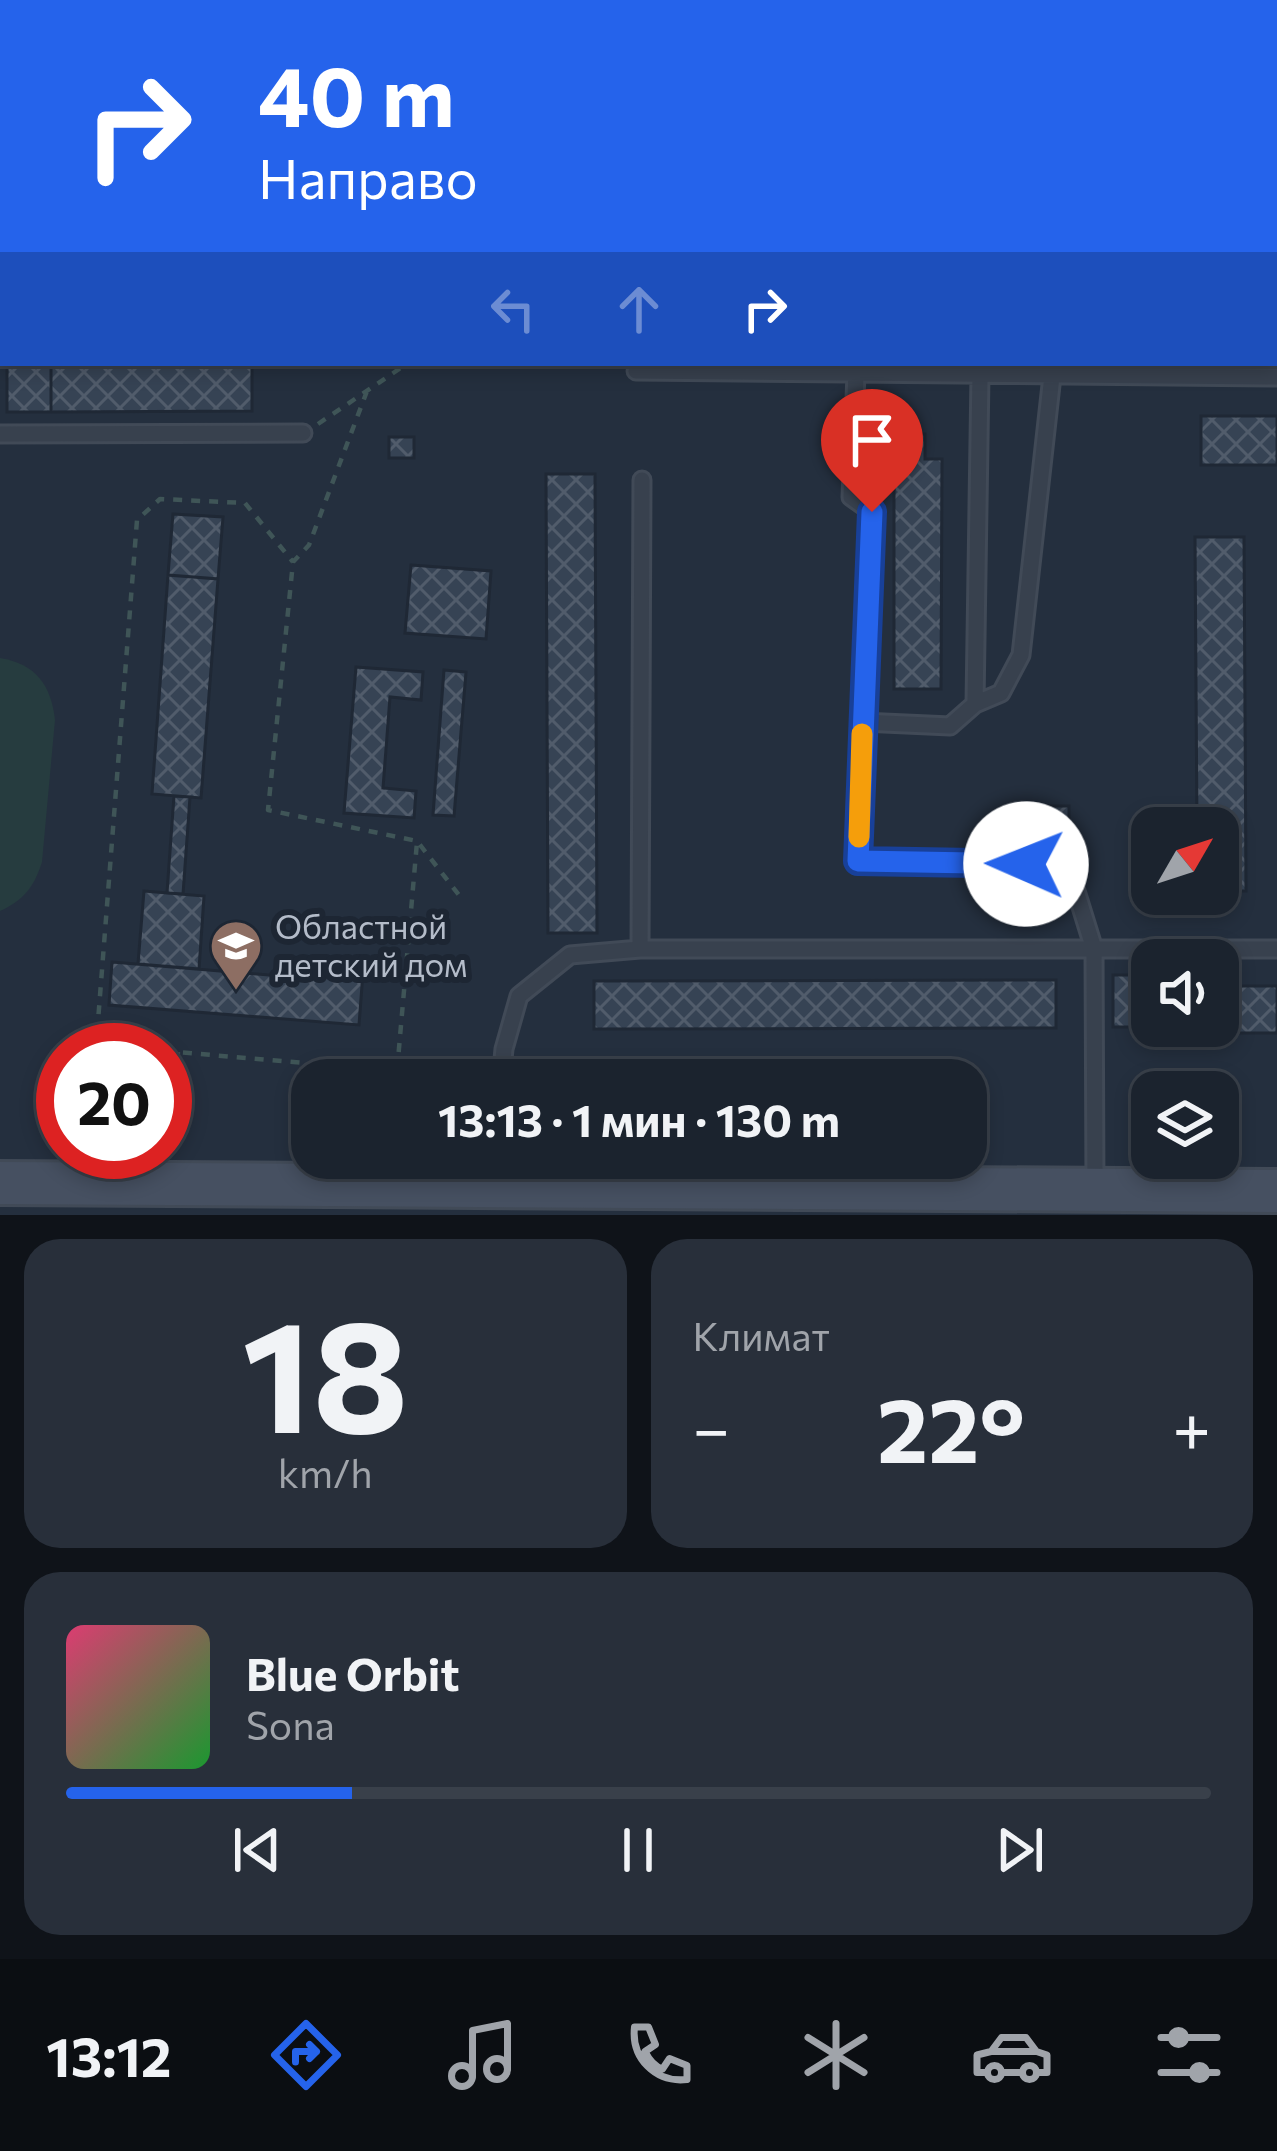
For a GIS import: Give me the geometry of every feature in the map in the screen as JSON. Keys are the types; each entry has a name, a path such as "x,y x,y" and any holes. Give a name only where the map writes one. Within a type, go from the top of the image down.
{"main road":[{"path":"0,1184 170,1184 347,1193 493,1179 1045,1196 1095,1190 1277,1191"}],"lane":[{"path":"636,370 1052,376 1178,370 1277,377"},
{"path":"856,374 851,496 872,512 858,861 1068,865 1094,949 1095,1190"},
{"path":"975,704 980,375"},
{"path":"862,722 950,726 975,704 1000,693 1021,655 1052,376"},
{"path":"0,434 303,434"},
{"path":"640,950 643,480"},
{"path":"503,1059 519,996 570,955 640,950 1277,950"}],"path":[{"path":"303,434 404,366"},
{"path":"367,391 309,544 293,562 268,810 417,841 462,899"},
{"path":"98,1023 137,520 160,500 245,503 293,562"},
{"path":"192,1053 398,1070 417,841"},
{"path":"170,1179 170,1184"}],"green space":[{"path":"0,658 23,665 40,678 55,720 42,862 27,892 0,911"}],"building":[{"path":"7,366 51,366 51,412 7,412"},
{"path":"51,366 252,366 252,411 51,412"},
{"path":"1201,416 1277,416 1277,465 1201,465"},
{"path":"879,434 925,434 925,459 942,459 941,689 894,689 894,487 879,487"},
{"path":"389,437 414,437 414,458 389,458"},
{"path":"546,474 595,474 597,933 548,933"},
{"path":"173,514 223,517 218,579 168,575"},
{"path":"1195,537 1244,537 1246,891 1239,891 1239,807 1197,807"},
{"path":"411,565 491,571 486,639 405,633"},
{"path":"168,575 218,579 201,798 152,794"},
{"path":"356,667 423,672 421,700 390,697 383,788 416,791 414,818 344,813"},
{"path":"444,670 466,672 454,816 433,815"},
{"path":"174,796 190,797 183,894 167,893"},
{"path":"1047,806 1069,806 1069,827 1047,827"},
{"path":"144,891 204,896 199,969 138,964"},
{"name":"Областной детский дом","path":"112,962 316,979 317,968 363,972 359,1025 109,1005"},
{"path":"1113,975 1131,975 1131,1027 1113,1027"},
{"path":"1056,980 1056,1028 594,1029 594,981"},
{"path":"1239,986 1277,986 1277,1033 1239,1033"}],"slow traffic":[{"path":"859,837 862,734"}],"place":[{"name":"Областной детский дом","path":"236,992"}],"route":[{"path":"872,512 858,861 1026,864"}]}
